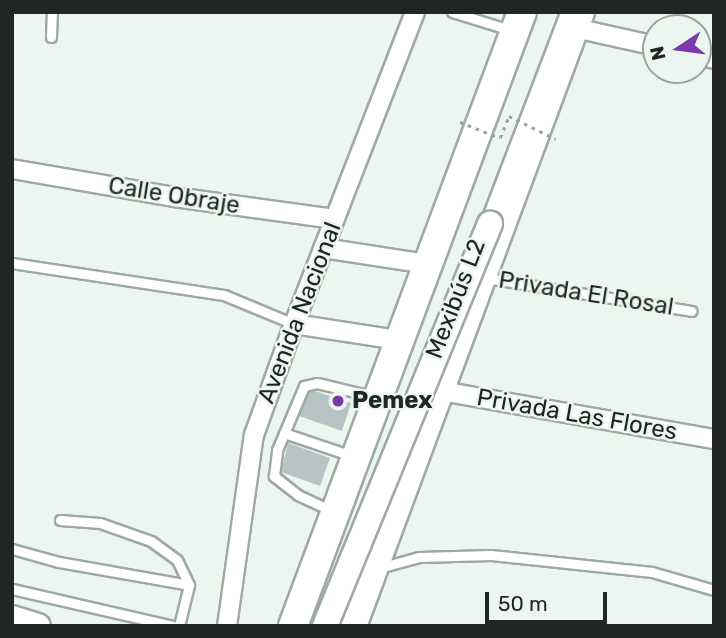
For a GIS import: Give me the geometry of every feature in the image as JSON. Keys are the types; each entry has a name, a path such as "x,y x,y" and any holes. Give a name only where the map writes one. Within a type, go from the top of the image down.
{"main road":[{"path":"352,626 552,88 573,18"},
{"path":"293,626 518,22"},
{"path":"325,626 490,223 552,88"},
{"path":"12,618 38,626"}],"street":[{"name":"Avenida Nacional","path":"227,626 254,435 294,324 415,12"},
{"path":"573,18 642,41"},
{"name":"Calle Obraje","path":"12,169 174,197 335,219"},
{"path":"323,248 428,264"},
{"path":"294,324 399,340"},
{"name":"Privada Las Flores","path":"441,391 714,439"}],"lane":[{"path":"51,37 52,12"},
{"path":"452,12 518,22"},
{"name":"Mexibús L2","path":"332,626 573,18"},
{"path":"12,263 224,295 294,324"},
{"name":"Privada El Rosal","path":"481,278 691,311"},
{"path":"335,512 298,495 274,476 277,450 304,386 317,383 378,397"},
{"path":"284,433 356,457"},
{"path":"60,520 100,523 151,541 177,560 189,585 180,626"},
{"path":"12,549 59,562 189,585"},
{"path":"374,569 419,557 491,555 652,572 714,590"},
{"path":"12,589 173,626"}],"path":[{"path":"460,122 500,138 509,116 556,139"}],"building":[{"path":"315,391 351,403 342,431 299,416 309,392"},
{"path":"288,443 330,458 320,486 281,472"}],"place":[{"name":"Pemex","path":"338,401"}]}
